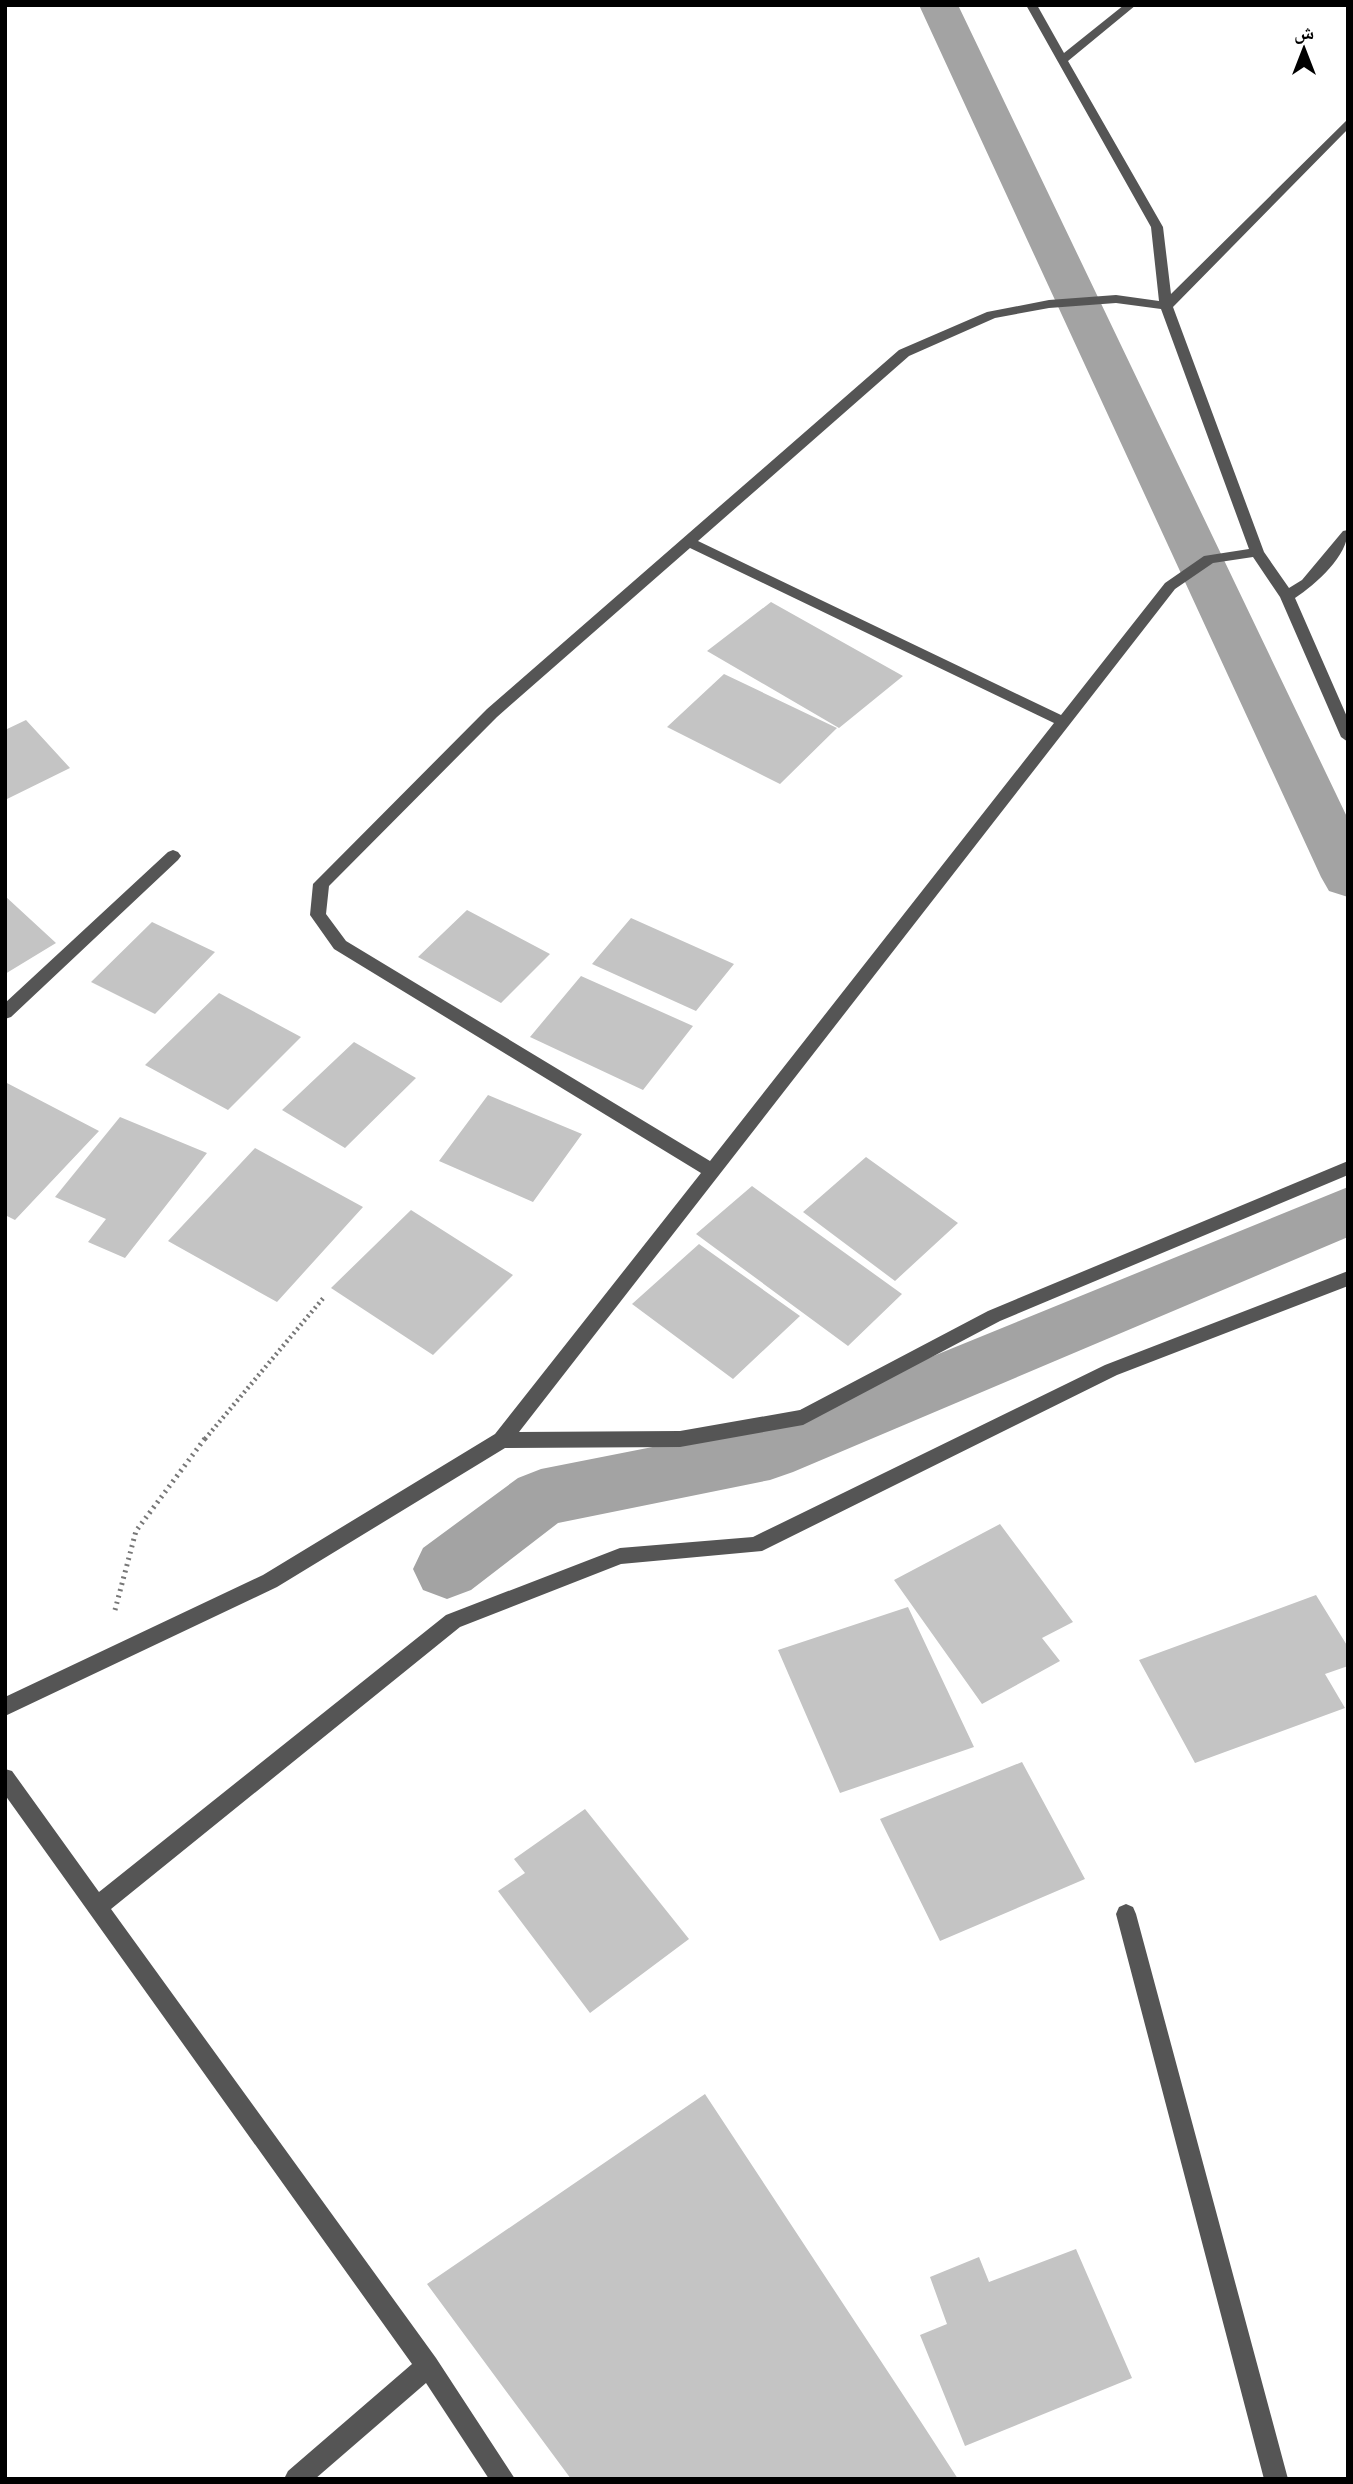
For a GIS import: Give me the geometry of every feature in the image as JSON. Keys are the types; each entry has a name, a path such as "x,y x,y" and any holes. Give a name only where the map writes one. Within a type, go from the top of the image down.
{"street":[{"path":"1031,5 1157,228 1166,306 1257,552 1287,596 1348,737"},
{"path":"1062,60 1131,5"},
{"path":"1166,306 1348,122"},
{"path":"712,1171 340,945 317,915 321,884 492,713 904,353 992,315 1049,304 1116,299 1166,306"},
{"path":"1287,596 1307,583 1348,534"},
{"path":"689,542 1064,722"},
{"path":"5,1707 270,1581 502,1440 1170,586 1209,559 1257,552"},
{"path":"5,1013 173,856"},
{"path":"502,1440 680,1439 803,1417 994,1316 1348,1168"},
{"path":"97,1907 453,1621 620,1556 755,1545 1111,1370 1348,1278"},
{"path":"5,1778 428,2366 503,2479"},
{"path":"1126,1914 1276,2479"},
{"path":"296,2479 428,2366"}],"path":[{"path":"101,1661 136,1531 202,1442 325,1296"}],"building":[{"path":"771,602 903,676 839,728 707,651"},
{"path":"724,674 837,728 780,784 667,727"},
{"path":"26,720 70,768 5,800 5,730"},
{"path":"5,896 56,943 5,974"},
{"path":"467,910 550,954 501,1003 418,957"},
{"path":"631,918 734,964 696,1011 592,964"},
{"path":"152,922 215,952 155,1014 91,982"},
{"path":"581,976 693,1026 643,1090 530,1037"},
{"path":"219,993 301,1037 228,1110 145,1065"},
{"path":"354,1042 416,1078 345,1148 282,1110"},
{"path":"5,1082 99,1131 15,1220 5,1215"},
{"path":"488,1095 582,1134 533,1202 439,1161"},
{"path":"120,1117 207,1153 125,1258 88,1242 106,1219 55,1197"},
{"path":"255,1148 363,1207 277,1302 168,1241"},
{"path":"866,1157 958,1223 895,1281 803,1212"},
{"path":"752,1186 902,1294 848,1346 696,1234"},
{"path":"411,1210 513,1275 433,1355 331,1288"},
{"path":"699,1244 800,1316 733,1379 632,1304"},
{"path":"1000,1524 1073,1622 1042,1638 1060,1661 982,1704 894,1580"},
{"path":"1316,1595 1348,1647 1348,1666 1325,1674 1345,1708 1195,1763 1139,1660"},
{"path":"908,1607 974,1747 840,1793 778,1650"},
{"path":"1022,1762 1085,1879 940,1941 880,1819"},
{"path":"585,1809 689,1939 590,2013 498,1891 525,1873 514,1859"},
{"path":"705,2094 958,2479 571,2479 427,2284"},
{"path":"1076,2249 1132,2378 965,2446 920,2335 947,2324 930,2277 979,2257 989,2282"}],"waterway":[{"path":"938,5 1348,877"},
{"path":"447,1569 541,1498 770,1452 1348,1211"}]}
